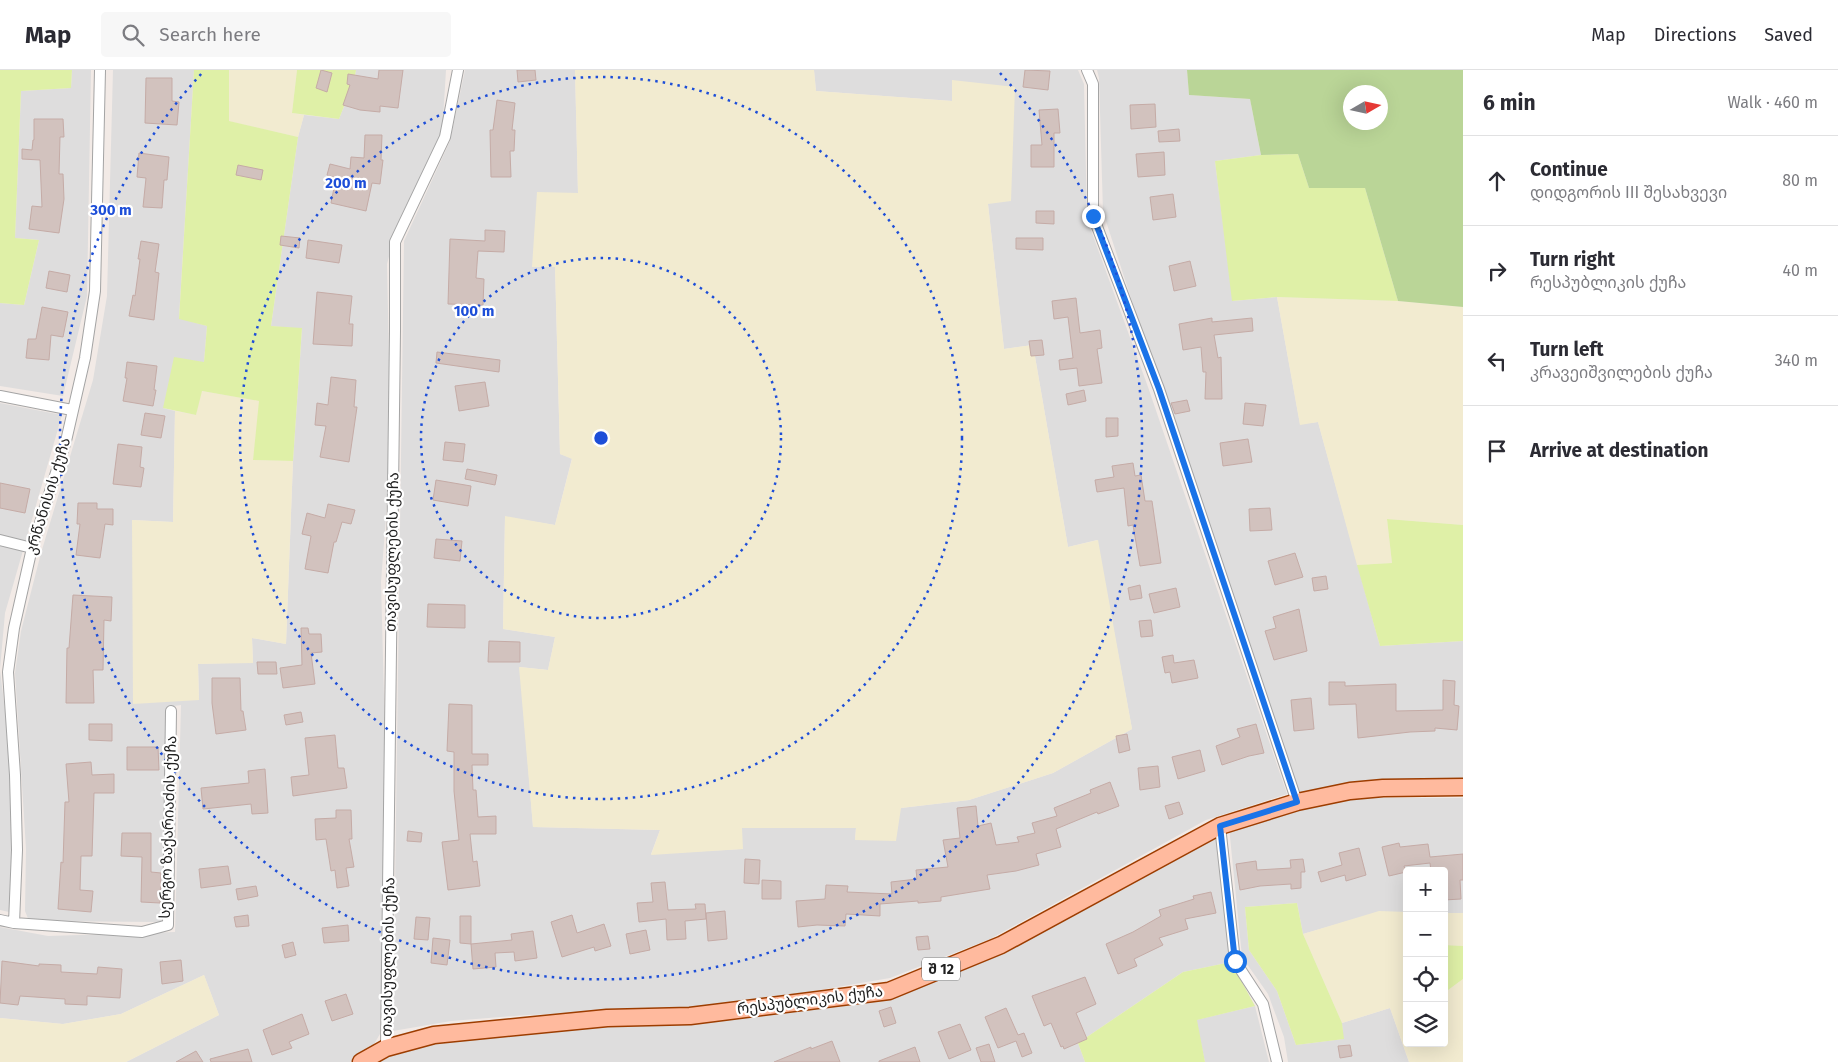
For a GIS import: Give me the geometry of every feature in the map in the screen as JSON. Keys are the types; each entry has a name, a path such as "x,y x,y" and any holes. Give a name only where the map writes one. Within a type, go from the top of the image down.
{"main road":[{"name":"რესპუბლიკის ქუჩა","path":"361,1062 386,1048 434,1035 607,1018 690,1016 889,991 1001,945 1220,826 1297,802 1358,790 1463,787"}],"street":[{"name":"კრწანისის ქუჩა","path":"14,923 17,850 16,784 8,672 14,628 32,548 66,441 85,358 95,291 100,70"},
{"name":"თავისუფლების ქუჩა","path":"386,1048 395,360 394,242 445,137 458,70"},
{"path":"1087,70 1093,84 1093,216 1159,389 1297,802"},
{"path":"0,396 72,410"},
{"path":"0,540 32,548"},
{"name":"სერგო ზაქარიაძის ქუჩა","path":"0,920 14,923 142,932 168,925 172,711"},
{"path":"1220,826 1235,961 1263,1004 1277,1062"}],"shaded area":[{"path":"72,70 91,70 87,296 63,396 0,386 0,303 24,305 39,240 15,238 21,91 71,88"},
{"path":"113,70 194,70 179,318 207,326 204,362 163,408 175,411 173,522 132,520 199,700 198,664 253,662 252,638 286,644 293,461 302,329 271,326 298,137 304,115 339,119 354,81 356,70 446,70 442,135 397,226 387,264 391,450 381,582 387,811 380,1034 371,1049 350,1062 126,1062 219,1015 204,975 121,1014 63,1024 0,1018 0,927 48,936 175,932 181,705 167,707 165,913 162,922 29,921 25,911 26,849 15,673 21,631 41,553 93,380 107,296"},
{"path":"229,70 297,70 292,113 304,115 298,137 228,121"},
{"path":"465,70 575,70 578,193 532,266 555,267 560,454 572,458 555,525 505,517 503,629 555,637 548,670 520,667 533,827 660,830 651,854 742,849 741,828 856,828 855,840 901,808 969,800 1053,773 1132,729 1097,540 1068,547 1033,345 1004,349 988,204 952,80 952,101 816,91 814,70 1078,70 1084,84 1087,219 1148,387 1287,794 1206,820 990,939 890,978 808,992 674,1010 527,1015 451,1021 393,1031 404,241 450,141"},
{"path":"575,70 814,70 816,91 952,101 952,80 1015,87 1011,201 988,204 1004,349 1033,345 1068,547 1098,540 1132,729 1053,773 969,800 901,808 896,841 855,840 856,828 742,828 743,849 651,855 660,830 533,827 519,667 548,670 555,637 503,629 505,516 555,525 572,459 560,454 555,267 532,267 537,192 578,193"},
{"path":"1097,70 1187,70 1189,95 1250,99 1261,155 1215,161 1233,301 1277,297 1300,424 1318,422 1380,646 1463,641 1463,782 1351,782 1298,793 1153,366 1103,212 1099,78"},
{"path":"1277,297 1398,301 1463,307 1463,525 1387,519 1392,563 1357,565 1318,422 1300,425"},
{"path":"201,391 260,401 253,460 293,461 286,644 252,638 253,663 198,664 199,700 133,704 132,520 173,522 175,411 196,415"},
{"path":"0,403 62,415 5,613 0,669"},
{"path":"0,670 9,743 13,888 9,912 0,910"},
{"path":"1349,798 1463,798 1463,913 1448,913 1448,867 1403,867 1403,912 1379,912 1303,934 1297,903 1245,907 1249,950 1277,991 1296,1045 1343,1039 1342,1023 1390,1008 1409,1062 1288,1062 1284,1037 1268,994 1242,957 1229,827 1304,807"},
{"path":"1215,833 1231,962 1183,972 1078,1043 1085,1062 379,1062 395,1053 457,1039 893,996 978,964 1118,891"},
{"path":"1379,911 1403,912 1403,1045 1390,1008 1342,1023 1303,934"},
{"path":"1448,913 1463,913 1463,946 1448,945"},
{"path":"204,975 219,1015 126,1062 0,1062 0,1018 63,1024 121,1014"},
{"path":"1463,979 1463,1062 1409,1062 1404,1047 1448,1047 1448,990"},
{"path":"1255,1006 1269,1062 1205,1062 1196,1020"}],"green space":[{"path":"0,70 72,70 71,88 21,91 15,238 39,240 24,305 0,303"},
{"path":"194,70 229,70 229,121 298,137 271,326 302,328 293,461 253,460 259,401 202,391 196,415 163,408 174,357 204,362 207,326 179,319"},
{"path":"297,70 356,70 354,81 339,119 292,113"},
{"path":"1187,70 1463,70 1463,307 1398,301 1365,188 1309,188 1298,154 1261,155 1250,99 1189,95"},
{"path":"1298,154 1309,188 1365,188 1398,301 1277,297 1232,301 1215,161 1261,155"},
{"path":"1387,519 1463,525 1463,641 1380,646 1357,565 1392,563"},
{"path":"1297,903 1303,934 1342,1023 1344,1039 1296,1045 1277,991 1249,950 1245,907"},
{"path":"1448,945 1463,946 1463,979 1448,990"},
{"path":"1231,962 1255,1006 1197,1020 1205,1062 1085,1062 1078,1043 1183,972"}],"building":[{"path":"321,70 332,73 327,92 316,88"},
{"path":"379,70 403,70 398,108 380,106 380,112 360,110 343,105 350,85 347,84 348,74 378,79"},
{"path":"517,70 535,70 536,80 518,82"},
{"path":"1025,70 1050,71 1048,90 1023,87"},
{"path":"146,78 172,78 172,101 179,102 177,125 145,123"},
{"path":"497,100 515,103 512,130 515,130 514,151 510,151 511,177 491,177 490,130 493,130"},
{"path":"1155,104 1156,127 1131,129 1130,105"},
{"path":"1058,109 1060,133 1054,133 1054,167 1031,167 1031,145 1042,145 1039,110"},
{"path":"34,119 63,119 64,137 60,137 59,174 63,174 64,199 59,233 29,229 32,206 42,207 40,160 22,159 22,149 32,150"},
{"path":"1179,129 1180,141 1159,142 1158,131"},
{"path":"365,135 382,135 381,160 383,160 380,184 372,183 366,211 331,203 336,178 327,175 330,164 350,169 351,157 364,158"},
{"path":"1164,152 1165,175 1138,177 1136,154"},
{"path":"139,153 169,157 167,180 164,180 162,208 143,207 146,178 137,177"},
{"path":"238,165 263,170 261,180 236,175"},
{"path":"1173,194 1176,217 1153,220 1150,197"},
{"path":"1036,211 1054,211 1054,224 1036,223"},
{"path":"485,230 505,231 504,252 478,251 476,278 484,279 483,305 448,304 450,239 485,241"},
{"path":"281,236 300,238 299,248 280,245"},
{"path":"1016,238 1043,238 1043,250 1016,249"},
{"path":"308,240 342,245 339,263 306,258"},
{"path":"141,241 159,244 155,272 159,273 154,320 129,316 133,295 135,296"},
{"path":"1190,261 1196,286 1174,291 1169,266"},
{"path":"49,271 70,275 67,292 46,288"},
{"path":"317,292 352,296 349,324 353,324 352,346 313,344"},
{"path":"1076,298 1080,333 1100,330 1102,348 1097,349 1102,383 1079,386 1077,368 1060,370 1059,360 1073,358 1068,317 1054,319 1052,301"},
{"path":"42,307 68,312 63,337 51,335 49,360 26,358 28,339 36,339"},
{"path":"1212,318 1212,322 1252,318 1253,331 1214,335 1218,358 1221,357 1222,399 1205,399 1206,372 1203,372 1201,347 1183,350 1179,324"},
{"path":"1042,340 1044,355 1031,356 1029,341"},
{"path":"437,352 500,360 499,372 436,363"},
{"path":"127,362 157,366 153,406 123,401 127,378 125,378"},
{"path":"331,377 356,380 354,407 357,407 349,462 320,457 326,426 315,425 317,403 328,405"},
{"path":"485,382 489,406 459,411 455,386"},
{"path":"1084,390 1086,401 1068,405 1066,394"},
{"path":"1187,400 1190,411 1175,414 1171,403"},
{"path":"1245,403 1266,405 1263,426 1243,424"},
{"path":"145,413 165,416 161,438 141,435"},
{"path":"1106,418 1118,418 1118,436 1106,437"},
{"path":"1248,439 1252,462 1223,466 1220,443"},
{"path":"445,442 465,444 463,462 443,460"},
{"path":"118,444 142,447 140,467 144,468 141,487 113,484"},
{"path":"1133,463 1135,476 1141,475 1145,501 1152,501 1161,563 1140,566 1133,525 1128,526 1124,488 1097,492 1095,480 1114,477 1112,466"},
{"path":"467,469 497,475 495,485 465,479"},
{"path":"436,480 471,486 468,506 433,500"},
{"path":"0,483 30,489 25,513 0,508"},
{"path":"78,503 97,503 97,509 113,509 113,525 105,524 100,558 76,555 80,524 77,524"},
{"path":"328,504 355,510 351,524 342,522 336,542 334,542 328,573 305,569 311,536 302,534 307,513 325,518"},
{"path":"1270,508 1272,530 1250,531 1249,509"},
{"path":"436,539 462,541 460,561 434,558"},
{"path":"1295,553 1303,577 1275,585 1268,561"},
{"path":"1326,576 1328,589 1314,591 1312,578"},
{"path":"1140,585 1142,598 1130,600 1128,588"},
{"path":"1176,588 1180,607 1154,613 1149,594"},
{"path":"73,595 112,597 111,621 104,620 103,670 93,670 94,703 66,703 67,648 69,648"},
{"path":"428,604 465,605 465,628 427,627"},
{"path":"1299,609 1307,651 1274,660 1265,631 1276,628 1273,617"},
{"path":"1151,620 1153,636 1141,637 1139,621"},
{"path":"301,628 308,628 309,634 321,634 322,652 311,653 315,684 283,688 280,668 302,665"},
{"path":"489,641 520,642 520,662 488,662"},
{"path":"1173,655 1174,663 1194,660 1198,678 1172,683 1170,672 1165,673 1162,657"},
{"path":"257,662 276,662 277,674 258,674"},
{"path":"212,678 240,678 241,711 243,711 246,730 216,734 212,703"},
{"path":"1443,680 1455,681 1454,705 1459,706 1457,730 1435,728 1435,731 1358,738 1356,704 1329,705 1329,682 1345,682 1345,686 1396,684 1396,711 1443,710"},
{"path":"1311,698 1314,729 1294,731 1291,700"},
{"path":"449,704 472,705 472,754 488,754 488,765 472,765 473,790 476,790 478,817 496,816 496,834 470,834 473,862 477,861 480,886 448,890 442,842 459,840 454,791 454,752 447,751"},
{"path":"301,712 303,722 286,725 284,715"},
{"path":"89,724 112,724 112,741 89,740"},
{"path":"1256,724 1264,753 1222,765 1216,746 1240,737 1237,729"},
{"path":"1127,734 1130,750 1119,753 1116,736"},
{"path":"335,735 338,768 344,768 347,788 293,796 291,777 309,775 305,738"},
{"path":"127,747 158,747 159,770 127,770"},
{"path":"1200,750 1205,771 1178,779 1172,757"},
{"path":"91,762 92,775 114,774 114,793 94,793 92,856 81,856 80,890 93,891 91,912 58,909 61,862 63,863 65,802 69,802 66,764"},
{"path":"1158,766 1160,787 1140,790 1138,768"},
{"path":"265,769 268,813 252,814 251,804 203,809 201,788 249,783 248,771"},
{"path":"1110,782 1119,806 1098,814 1097,812 1056,829 1061,847 1036,854 1039,865 1016,871 987,875 990,889 941,897 941,901 880,904 880,916 846,914 845,926 817,925 798,927 796,901 825,899 826,885 848,886 847,892 892,894 891,882 917,879 916,870 948,867 943,840 960,838 957,808 976,806 978,826 991,823 996,845 1019,842 1017,837 1035,833 1032,823 1057,816 1054,808 1091,793 1090,790"},
{"path":"1179,802 1183,814 1169,819 1165,806"},
{"path":"336,810 351,810 352,839 349,839 354,867 346,868 349,886 337,888 335,870 331,871 326,839 316,840 315,819 336,818"},
{"path":"408,831 422,833 421,842 407,841"},
{"path":"122,833 151,833 151,872 161,873 160,903 141,902 142,857 121,856"},
{"path":"1399,843 1400,847 1428,844 1430,857 1463,854 1463,880 1460,880 1461,899 1448,900 1448,867 1430,867 1430,863 1404,866 1403,873 1389,876 1382,847"},
{"path":"1359,848 1366,875 1346,881 1345,875 1321,882 1318,872 1342,865 1339,853"},
{"path":"745,859 760,860 759,884 744,883"},
{"path":"1303,859 1305,872 1301,872 1301,888 1291,889 1291,884 1260,886 1240,890 1236,864 1256,861 1257,870 1291,868 1290,860"},
{"path":"228,866 231,884 201,888 199,869"},
{"path":"762,880 781,881 781,899 762,899"},
{"path":"665,882 668,910 696,909 695,904 705,904 706,919 685,921 686,939 667,940 666,919 639,922 637,903 653,902 651,883"},
{"path":"256,886 258,896 238,900 236,889"},
{"path":"1211,892 1216,913 1185,919 1188,929 1159,938 1163,945 1134,959 1137,966 1118,974 1106,944 1133,932 1161,916 1159,910 1194,899 1193,896"},
{"path":"725,911 727,939 708,941 706,913"},
{"path":"248,915 249,926 236,927 234,917"},
{"path":"572,915 577,933 604,924 611,946 595,951 594,947 562,957 551,922"},
{"path":"460,916 471,916 471,944 460,943"},
{"path":"416,917 430,918 428,940 414,939"},
{"path":"348,925 349,941 324,943 322,928"},
{"path":"646,930 650,950 630,954 626,934"},
{"path":"533,931 537,958 515,961 514,952 495,953 496,967 473,969 471,944 512,940 511,934"},
{"path":"928,936 930,949 918,950 916,937"},
{"path":"433,938 450,940 447,965 431,963"},
{"path":"293,942 296,955 285,958 282,945"},
{"path":"181,960 183,981 162,984 160,962"},
{"path":"2,961 39,966 39,964 61,965 61,972 97,974 98,967 122,969 120,998 87,996 87,1005 65,1004 65,999 20,996 18,1005 0,1003"},
{"path":"1085,977 1096,1004 1076,1013 1087,1039 1064,1049 1063,1046 1061,1047 1051,1023 1044,1026 1032,996"},
{"path":"346,994 353,1014 332,1021 325,1001"},
{"path":"891,1007 896,1023 884,1027 879,1011"},
{"path":"1006,1008 1018,1035 1024,1033 1032,1053 1022,1057 1016,1041 998,1048 985,1017"},
{"path":"302,1014 309,1034 289,1042 292,1048 272,1055 263,1030"},
{"path":"960,1024 971,1050 949,1059 938,1032"},
{"path":"832,1041 840,1062 774,1062 811,1047 811,1049"},
{"path":"989,1044 995,1062 981,1062 976,1048"},
{"path":"1350,1045 1352,1056 1340,1058 1338,1046"},
{"path":"915,1047 920,1062 879,1062 879,1061"},
{"path":"248,1049 252,1062 211,1062 210,1059"},
{"path":"196,1051 203,1062 176,1062"}],"route":[{"path":"1093,216 1159,389 1297,802 1220,826 1235,961"}]}
